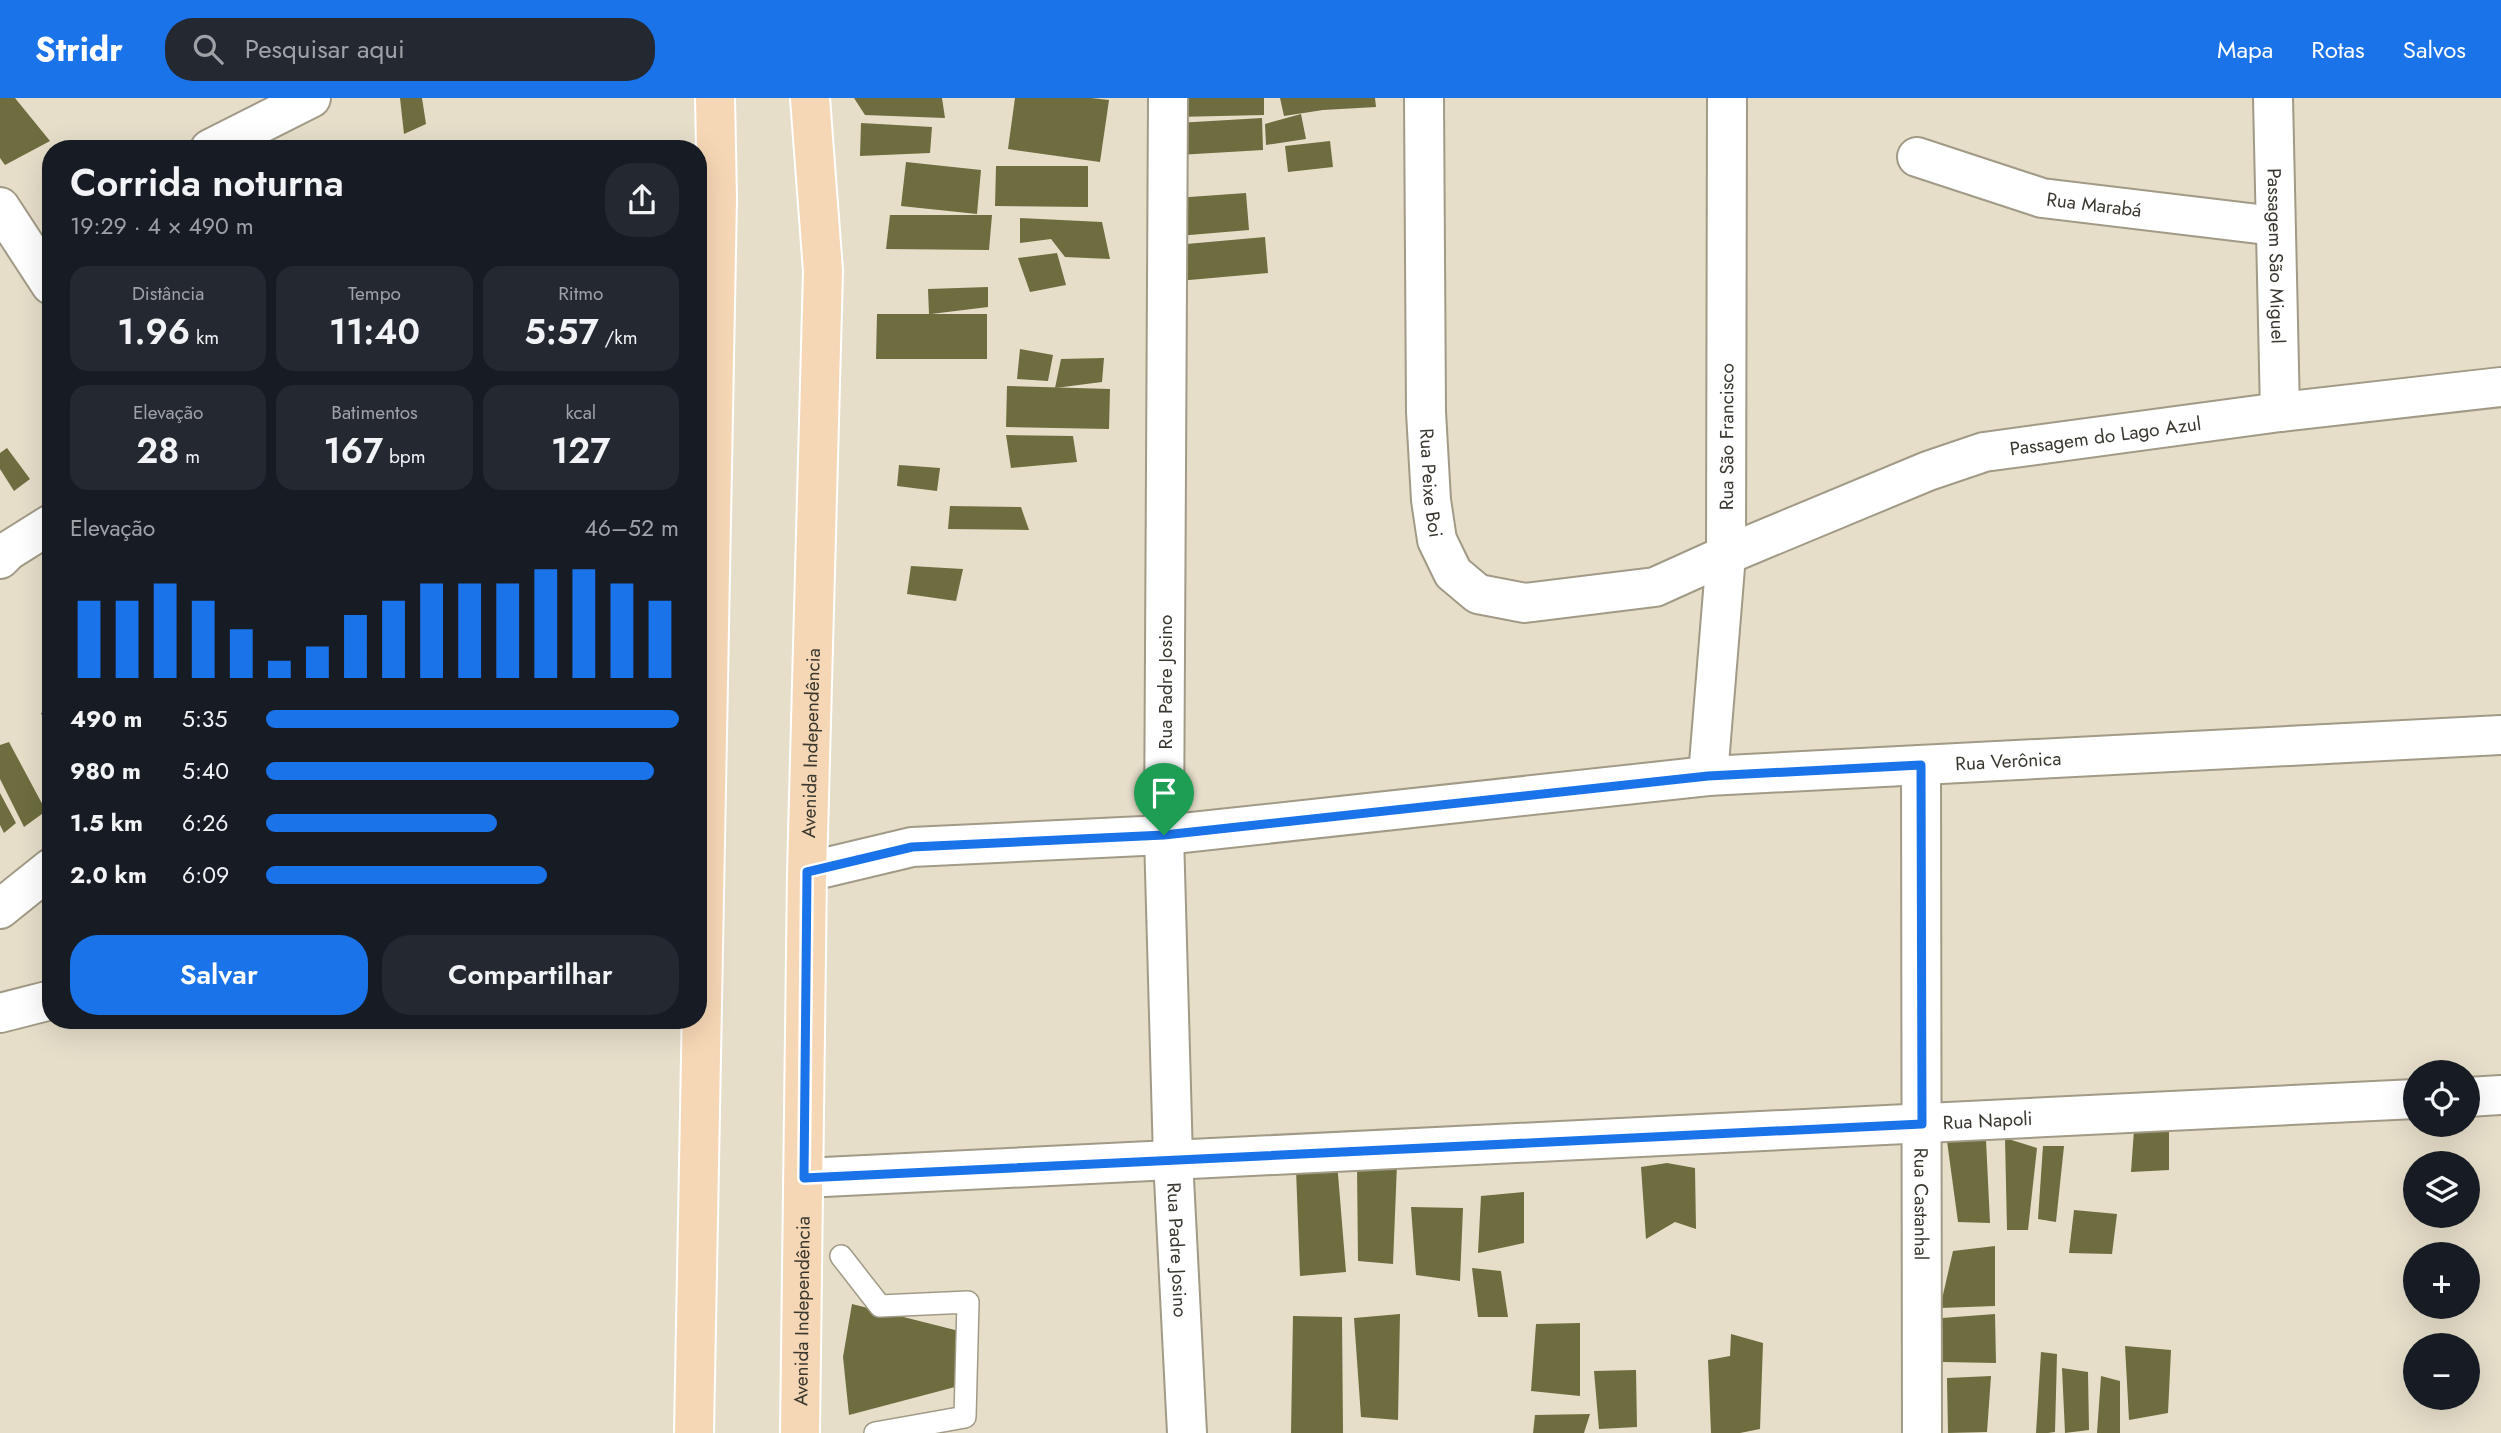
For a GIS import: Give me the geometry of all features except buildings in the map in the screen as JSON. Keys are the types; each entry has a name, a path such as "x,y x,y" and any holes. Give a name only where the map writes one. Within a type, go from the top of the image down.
{"main road":[{"path":"707,202 715,98"},
{"name":"Avenida Independência","path":"800,1433 807,872 823,271 810,98"},
{"path":"694,1433 699,1029"}],"street":[{"path":"228,140 311,98"},
{"name":"Rua Padre Josino","path":"1168,98 1164,835 1173,1159 1187,1433"},
{"name":"Rua Peixe Boi","path":"1424,98 1426,412 1431,500 1437,540 1453,573 1478,594 1525,603 1655,587 1726,555"},
{"name":"Rua São Francisco","path":"1708,776 1726,555 1727,98"},
{"name":"Passagem São Miguel","path":"2273,98 2280,412"},
{"name":"Rua Marabá","path":"1917,157 2042,198 2275,226"},
{"path":"0,206 42,271"},
{"name":"Passagem do Lago Azul","path":"1726,555 1927,471 1984,452 2280,412 2501,387"},
{"path":"0,559 42,530"},
{"name":"Rua Verônica","path":"807,872 912,847 1164,835 1708,776 2501,735"},
{"name":"Rua Castanhal","path":"1921,765 1922,1433"},
{"path":"0,909 42,875"},
{"path":"0,1013 42,1002"},
{"path":"2480,1096 2501,1095"},
{"name":"Rua Napoli","path":"804,1178 2403,1100"}],"lane":[{"path":"841,1256 880,1306 968,1302 965,1417 875,1433"}],"route":[{"path":"1921,765 1922,1124 804,1178 807,872 912,847 1164,835 1708,776 1921,765"}]}
